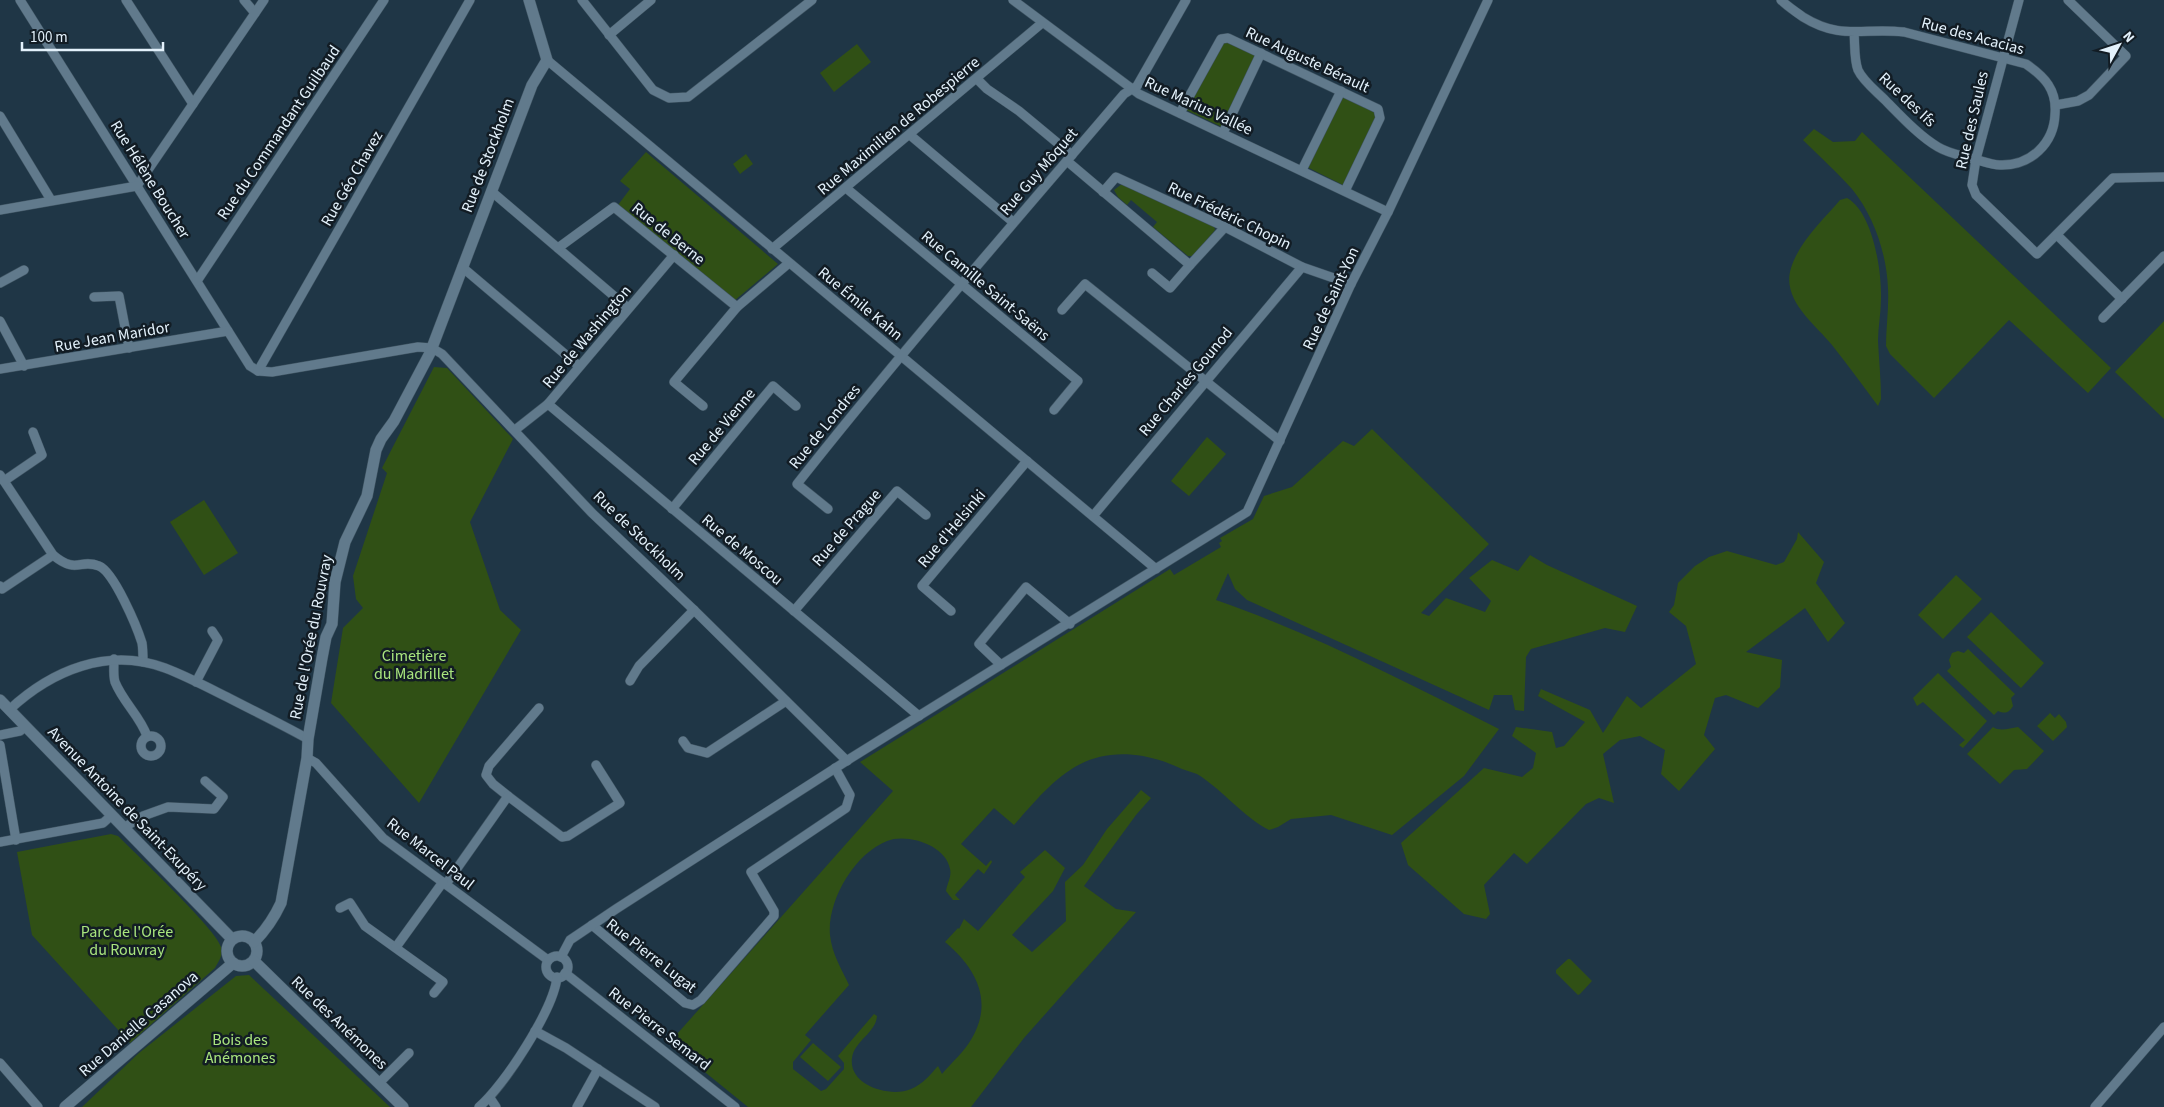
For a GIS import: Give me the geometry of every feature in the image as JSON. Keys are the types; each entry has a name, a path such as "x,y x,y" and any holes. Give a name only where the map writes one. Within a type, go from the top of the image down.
{"street":[{"name":"Rue Hélène Boucher","path":"20,0 250,366 258,371"},
{"path":"126,0 193,104"},
{"path":"244,0 255,13"},
{"path":"0,210 138,186 264,0"},
{"name":"Rue du Commandant Guilbaud","path":"197,281 384,0"},
{"name":"Rue Géo Chavez","path":"258,371 470,0"},
{"path":"529,0 547,60"},
{"path":"582,0 653,90 669,98 688,97 812,0"},
{"path":"609,35 651,0"},
{"name":"Rue Marius Vallée","path":"1013,0 1042,23 1058,32 1131,90 1388,212"},
{"name":"Rue Guy Môquet","path":"901,356 1013,222 1124,94 1137,86 1186,0"},
{"name":"Rue de Saint-Yon","path":"847,761 1070,624 1247,512 1351,284 1388,212 1488,0"},
{"name":"Rue des Acacias","path":"1781,0 1787,7 1829,30 1854,32 1889,30 1904,32 2026,64 2044,76 2056,105 2055,127 2044,146 2031,158 2015,163 2000,165 1976,159"},
{"name":"Rue des Saules","path":"2019,0 2002,57 1976,159 1972,185 1976,195 2037,254 2057,235"},
{"path":"2056,105 2078,101 2090,95 2126,56 2068,0"},
{"name":"Rue Maximilien de Robespierre","path":"772,248 910,135 1042,23"},
{"name":"Rue des Ifs","path":"1854,32 1858,70 1863,78 1898,113 1936,146 1947,152 1976,159"},
{"name":"Rue Auguste Bérault","path":"1180,113 1221,39 1228,38 1261,53 1378,109 1380,118 1345,191"},
{"path":"1223,133 1261,53"},
{"name":"Rue de Stockholm","path":"547,60 532,85 432,348 442,354 592,513 694,610 847,761"},
{"name":"Rue Émile Kahn","path":"547,60 1156,570"},
{"path":"977,79 1070,158 1102,192 1190,265"},
{"path":"1302,170 1341,91"},
{"path":"0,116 51,200"},
{"path":"910,135 1013,222"},
{"name":"Rue Frédéric Chopin","path":"1102,192 1116,177 1225,227 1302,267 1351,284"},
{"path":"2122,299 2057,235 2113,178 2164,177"},
{"name":"Rue Camille Saint-Saëns","path":"846,188 1078,382 1054,410"},
{"path":"491,192 628,308"},
{"name":"Rue de Berne","path":"558,248 614,207 736,307"},
{"path":"1152,273 1170,288 1225,227"},
{"name":"Rue de Washington","path":"515,430 548,404 674,256"},
{"path":"2103,318 2164,256"},
{"path":"703,406 674,382 736,307 789,263"},
{"path":"462,267 579,366"},
{"name":"Rue Charles Gounod","path":"1093,516 1204,381 1302,267"},
{"path":"0,284 24,270"},
{"path":"1062,310 1086,284 1280,441"},
{"path":"94,297 119,296 128,348"},
{"path":"0,321 24,366"},
{"name":"Rue Jean Maridor","path":"0,369 228,331"},
{"path":"258,371 272,372 418,347 432,348"},
{"name":"Rue de l'Orée du Rouvray","path":"254,942 268,927 280,903 307,758 308,739 326,637 332,624 335,582 345,542 366,496 376,450 381,438 394,421 432,348"},
{"name":"Rue de Londres","path":"828,509 797,484 901,356"},
{"name":"Rue de Vienne","path":"672,509 774,386 796,406"},
{"name":"Rue de Moscou","path":"548,404 919,716"},
{"path":"34,432 42,455 2,478 53,555 64,564 75,566 93,564 101,567 112,578 142,645 143,662"},
{"name":"Rue d'Helsinki","path":"951,610 922,586 1027,461"},
{"name":"Rue de Prague","path":"794,611 897,491 926,515"},
{"path":"0,586 2,589 53,555"},
{"path":"1001,665 979,644 1026,587 1070,624"},
{"path":"630,681 639,666 694,610"},
{"path":"196,682 218,640 212,631"},
{"path":"9,710 50,680 68,670 85,664 114,659 143,662 164,667 308,739"},
{"path":"114,659 114,681 127,703 142,722 147,736"},
{"name":"Avenue Antoine de Saint-Exupéry","path":"0,700 232,939"},
{"path":"683,741 688,748 707,753 786,701"},
{"path":"538,708 489,766 486,776 492,784 562,837 568,836 620,802 596,766"},
{"path":"0,735 20,731 26,727"},
{"path":"0,745 16,840"},
{"name":"Rue Marcel Paul","path":"307,758 316,763 383,838 548,960"},
{"path":"561,957 570,940 847,761"},
{"name":"Rue Pierre Lugat","path":"592,925 685,1003 693,1005 701,1000 774,916 774,911 751,872 846,808 850,795 835,768"},
{"path":"125,827 143,816 168,807 214,809 223,797 205,781"},
{"path":"396,947 508,796"},
{"path":"0,842 103,823 112,815"},
{"path":"340,908 350,903 365,926 444,982 434,993"},
{"path":"244,936 250,937 254,942 258,952 254,961 241,966 232,963 227,950 232,939 244,936"},
{"path":"479,1107 490,1098 535,1032 549,1004 567,963 561,957 553,956 548,960 546,966 548,972 561,975"},
{"name":"Rue des Anémones","path":"254,961 403,1107"},
{"name":"Rue Danielle Casanova","path":"66,1107 232,963"},
{"name":"Rue Pierre Semard","path":"561,975 735,1107"},
{"path":"2095,1107 2164,1027"},
{"path":"535,1032 566,1048 654,1107"},
{"path":"379,1082 409,1053"},
{"path":"0,1064 38,1107"},
{"path":"577,1107 598,1069"},
{"path":"490,1098 496,1107"}],"green space":[{"path":"1227,41 1256,55 1222,127 1186,110 1223,42"},
{"path":"857,44 871,62 834,92 820,73"},
{"path":"1343,95 1376,112 1378,115 1343,185 1307,167"},
{"path":"1814,129 1833,142 1855,141 1862,132 2111,368 2088,393 2009,320 1934,398 1890,354 1886,346 1888,289 1885,263 1878,236 1867,211 1852,189 1803,140"},
{"path":"646,152 778,264 734,301 618,205 630,189 620,181"},
{"path":"746,154 753,164 740,174 733,164"},
{"path":"1122,184 1214,226 1215,230 1193,256 1188,256 1153,227 1157,222 1131,200 1127,205 1118,197 1114,190"},
{"path":"1847,198 1856,205 1863,216 1878,259 1881,287 1878,341 1881,399 1878,406 1832,345 1801,311 1791,291 1789,280 1795,258 1812,232 1840,200"},
{"path":"2164,321 2164,419 2115,372"},
{"name":"Cimetière du Madrillet","path":"434,367 447,368 513,439 470,522 500,610 521,630 419,803 331,703 343,628 363,608 356,599 353,576 387,473 382,468"},
{"path":"1372,429 1489,544 1421,613 1429,616 1446,598 1485,612 1491,601 1469,578 1492,560 1518,571 1530,555 1547,565 1637,606 1625,632 1605,628 1531,649 1526,657 1524,711 1515,710 1512,695 1494,695 1489,710 1247,600 1235,589 1228,573 1216,600 1289,628 1395,677 1499,729 1464,776 1392,835 1331,815 1291,819 1269,830 1250,818 1197,774 1154,758 1121,754 1085,762 1069,771 1041,795 1014,825 994,808 961,844 986,866 991,860 992,862 984,874 978,869 955,895 960,900 953,900 946,891 950,869 947,861 934,847 915,840 895,839 875,847 854,867 845,880 833,908 830,922 833,948 849,985 805,1035 811,1040 793,1062 793,1069 821,1091 826,1089 844,1069 844,1063 838,1056 874,1014 877,1016 876,1022 857,1047 852,1058 853,1068 857,1076 872,1087 882,1091 893,1092 911,1089 919,1085 938,1066 942,1074 969,1043 978,1024 981,1010 981,998 973,973 945,942 959,929 964,919 978,931 1025,877 1020,872 1045,850 1065,868 1053,891 1012,935 1032,952 1066,921 1065,882 1083,865 1107,829 1141,790 1151,798 1136,815 1084,886 1116,909 1136,912 1024,1038 971,1107 748,1107 669,1043 893,791 860,762 1170,569 1174,575 1221,547 1219,543 1222,541 1220,538 1253,519 1264,496 1292,487 1343,441 1354,446"},
{"path":"1207,437 1226,454 1189,496 1171,481"},
{"path":"204,500 238,553 204,575 170,522"},
{"path":"1798,532 1824,562 1816,583 1845,623 1828,642 1805,608 1746,652 1782,660 1780,687 1758,708 1726,695 1715,698 1704,735 1715,749 1679,791 1661,774 1665,750 1640,736 1620,740 1603,754 1614,803 1599,798 1586,804 1527,864 1514,853 1484,885 1490,914 1486,919 1464,914 1408,865 1401,843 1484,768 1522,777 1533,768 1536,753 1512,736 1516,727 1552,732 1556,748 1564,746 1585,722 1538,696 1541,689 1590,710 1603,733 1627,696 1641,708 1696,664 1686,626 1669,612 1674,605 1678,583 1695,566 1709,557 1727,551 1776,565 1784,562 1797,539"},
{"path":"1956,575 1982,599 1943,639 1918,615"},
{"path":"1991,612 2044,663 2021,688 1967,637"},
{"path":"1968,649 2015,694 2011,698 2013,706 2010,710 2005,713 1998,711 1994,715 1947,671 1951,667 1949,660 1952,653 1958,651 1964,653"},
{"path":"1938,673 1987,721 1963,748 1959,745 1965,740 1923,702 1917,706 1913,698"},
{"path":"2050,713 2055,718 2059,714 2066,722 2067,727 2053,741 2037,726"},
{"path":"1993,727 2002,729 2018,727 2044,751 2027,769 2014,770 2000,784 1967,754"},
{"name":"Parc de l'Orée du Rouvray","path":"111,834 118,836 157,874 191,909 216,938 221,947 220,958 215,968 130,1043 32,935 17,852"},
{"path":"1568,959 1592,981 1578,995 1556,973 1556,970"},
{"name":"Bois des Anémones","path":"249,975 390,1107 82,1107 139,1053 236,976"},
{"path":"813,1043 841,1067 828,1081 800,1057"}]}
